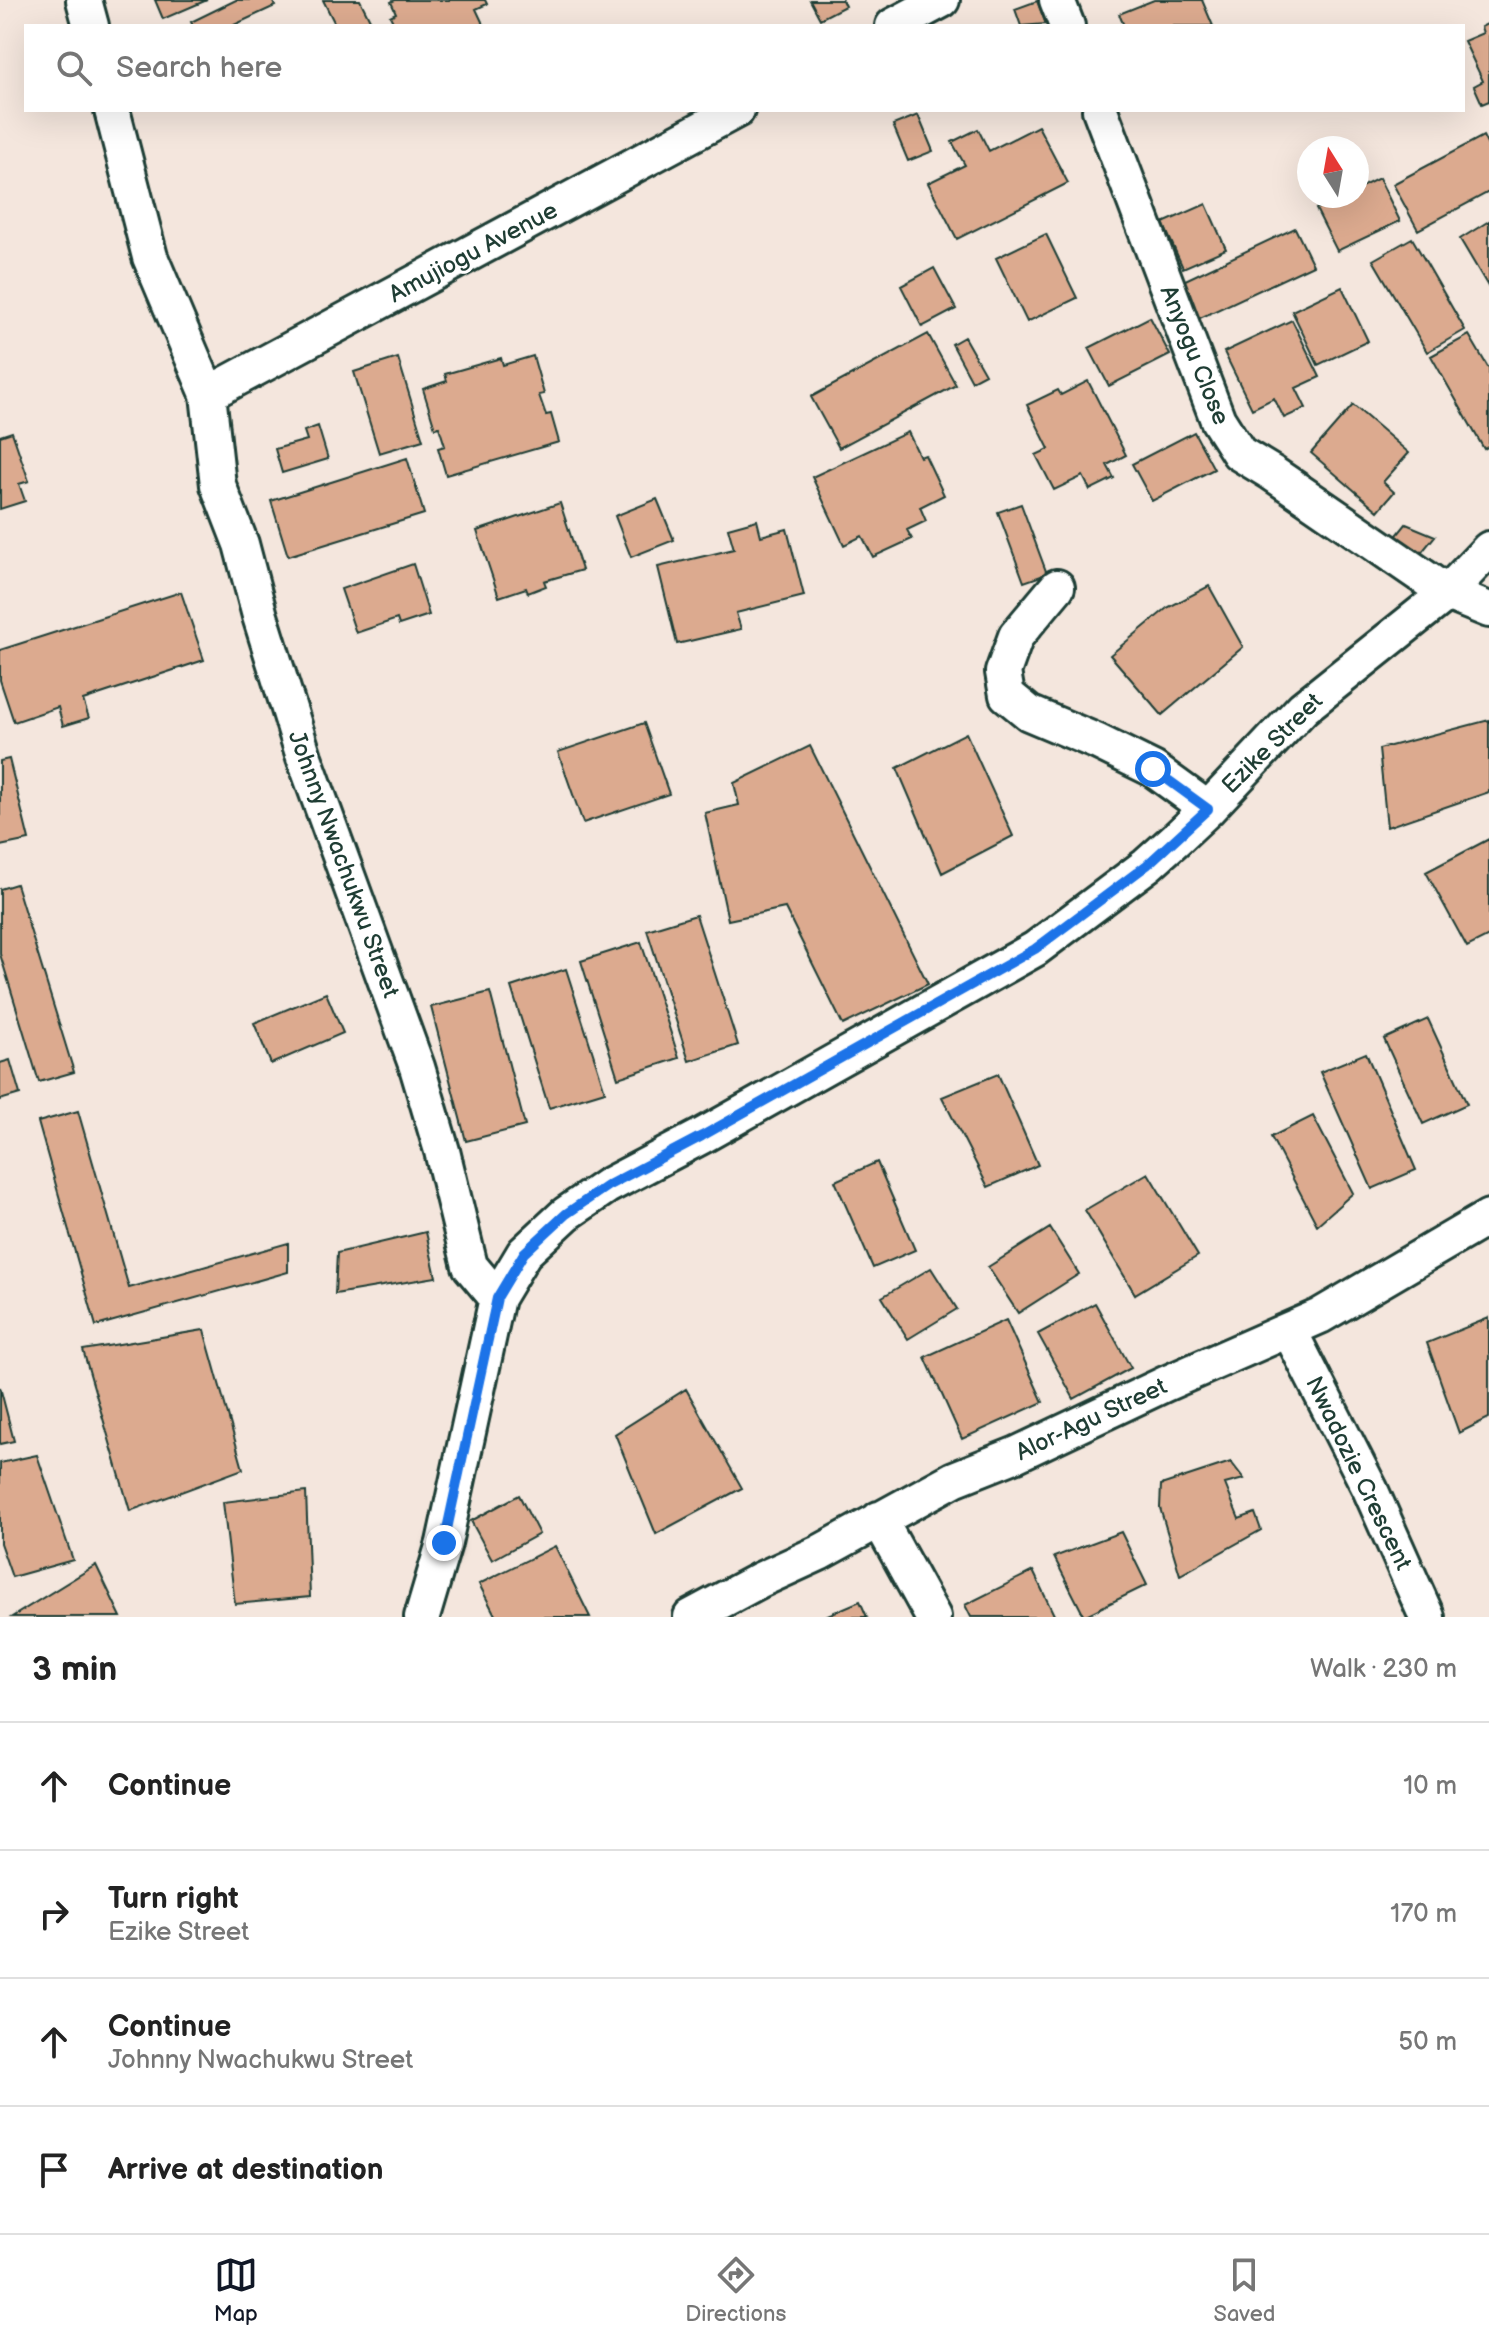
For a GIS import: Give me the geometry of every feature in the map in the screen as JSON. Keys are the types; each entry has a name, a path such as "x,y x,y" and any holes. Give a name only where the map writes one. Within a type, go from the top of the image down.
{"street":[{"path":"84,0 90,24"},
{"path":"897,24 942,0"},
{"path":"1057,0 1066,24"},
{"name":"Johnny Nwachukwu Street","path":"113,112 150,257 208,394 218,485 241,544 304,757 417,1067 442,1151 470,1266 497,1298"},
{"name":"Amujiogu Avenue","path":"208,394 733,112"},
{"name":"Anyogu Close","path":"1101,112 1218,420 1239,453 1447,593 1489,610"},
{"name":"Ezike Street","path":"497,1298 524,1253 566,1214 607,1186 1035,949 1147,865 1208,809 1303,708 1447,593 1489,549"},
{"path":"1057,587 1016,636 1003,672 1007,695 1029,713 1153,769 1208,809"},
{"name":"Alor-Agu Street","path":"691,1617 819,1553 954,1479 1017,1454 1320,1316 1489,1217"},
{"path":"422,1617 444,1543 497,1298"},
{"name":"Nwadozie Crescent","path":"1289,1330 1370,1489 1427,1617"},
{"path":"879,1519 933,1617"}],"building":[{"path":"155,0 207,0 163,19"},
{"path":"236,0 272,0 275,6 236,24 191,22"},
{"path":"323,0 360,0 372,24 335,24"},
{"path":"485,0 487,4 476,9 483,24 394,24 390,16 396,13 391,2"},
{"path":"810,0 842,0 845,6 820,19"},
{"path":"1154,0 1202,0 1212,24 1123,24 1119,14"},
{"path":"1037,1 1046,24 1020,24 1015,9"},
{"path":"1489,23 1489,101 1482,104 1474,86 1483,81 1465,43 1483,33 1481,27"},
{"path":"918,115 933,151 908,161 893,125"},
{"path":"1038,126 1068,183 957,239 928,183 965,165 952,142 978,129 989,151"},
{"path":"1483,136 1489,148 1489,192 1418,230 1393,184"},
{"path":"1379,178 1400,221 1337,251 1316,209 1369,208 1369,183"},
{"path":"1206,204 1226,249 1183,268 1163,223"},
{"path":"1489,221 1489,288 1460,239"},
{"path":"1295,228 1313,265 1198,319 1181,282"},
{"path":"1046,234 1077,298 1027,322 996,258"},
{"path":"1412,238 1465,330 1427,352 1373,260"},
{"path":"934,268 956,309 922,327 901,286"},
{"path":"1342,287 1368,341 1318,365 1292,311"},
{"path":"1150,317 1170,355 1109,386 1089,348"},
{"path":"1292,320 1320,377 1296,388 1306,408 1284,418 1274,398 1252,409 1224,352"},
{"path":"928,334 956,385 839,448 811,397"},
{"path":"1469,335 1489,369 1489,446 1484,449 1431,356"},
{"path":"964,337 985,374 972,381 952,344"},
{"path":"533,356 544,394 539,395 546,415 551,414 559,442 446,475 438,448 445,446 439,427 435,428 423,389 447,381 445,374 501,358 503,365"},
{"path":"398,358 423,440 379,453 354,372"},
{"path":"1088,381 1126,455 1107,465 1114,478 1090,490 1083,476 1054,490 1036,455 1049,449 1027,405 1058,390 1061,395"},
{"path":"1353,405 1409,453 1383,482 1394,492 1378,511 1311,453"},
{"path":"318,426 328,459 282,473 275,449 307,440 304,431"},
{"path":"12,432 29,481 19,484 25,501 0,509 0,436"},
{"path":"908,432 920,457 925,455 944,495 920,507 926,521 907,530 912,539 873,557 862,536 844,545 812,477"},
{"path":"1194,432 1214,469 1152,501 1132,464"},
{"path":"407,458 424,514 288,556 271,501"},
{"path":"657,499 674,540 631,557 615,516"},
{"path":"560,503 582,570 544,581 546,586 528,593 526,588 499,597 477,531"},
{"path":"1021,504 1047,574 1024,582 998,512"},
{"path":"757,520 761,536 787,529 804,596 736,613 741,629 677,644 658,567 734,549 728,528"},
{"path":"1406,524 1435,536 1417,558 1393,540"},
{"path":"413,564 429,615 399,625 397,619 356,633 341,589"},
{"path":"1209,586 1243,647 1162,715 1110,655 1167,608"},
{"path":"181,592 204,660 83,700 89,718 63,726 58,707 14,722 0,680 0,650"},
{"path":"1489,720 1489,792 1387,827 1379,749"},
{"path":"644,723 669,794 583,823 558,752"},
{"path":"966,733 1013,836 942,873 897,768"},
{"path":"810,746 928,984 843,1025 785,908 728,920 705,813 739,805 734,783"},
{"path":"9,759 29,840 0,846 0,761"},
{"path":"1489,839 1489,936 1467,947 1426,872"},
{"path":"16,884 74,1072 39,1082 0,954 0,889"},
{"path":"696,915 738,1045 689,1061 647,930"},
{"path":"641,942 679,1058 618,1078 581,961"},
{"path":"566,969 605,1091 549,1108 511,987"},
{"path":"490,992 525,1126 466,1141 431,1007"},
{"path":"326,993 343,1033 271,1064 254,1023"},
{"path":"1428,1019 1467,1104 1423,1124 1384,1039"},
{"path":"1366,1053 1416,1170 1372,1189 1320,1072"},
{"path":"10,1060 20,1094 0,1100 0,1063"},
{"path":"998,1074 1038,1165 988,1187 942,1097"},
{"path":"78,1111 129,1288 288,1243 288,1272 96,1326 38,1122"},
{"path":"1313,1116 1353,1193 1317,1225 1271,1137"},
{"path":"877,1162 915,1250 873,1268 835,1181"},
{"path":"1148,1173 1198,1256 1135,1294 1085,1210"},
{"path":"1050,1228 1079,1274 1018,1313 988,1267"},
{"path":"426,1232 436,1277 335,1294 337,1253"},
{"path":"931,1268 957,1309 908,1339 882,1297"},
{"path":"1095,1303 1131,1368 1074,1399 1038,1334"},
{"path":"1489,1318 1489,1418 1459,1433 1427,1343"},
{"path":"1006,1320 1043,1402 962,1439 925,1357"},
{"path":"204,1330 243,1469 130,1511 83,1350"},
{"path":"0,1387 14,1441 0,1444"},
{"path":"686,1389 742,1488 656,1534 615,1434"},
{"path":"37,1455 73,1560 12,1577 0,1543 0,1463"},
{"path":"1231,1462 1244,1479 1225,1484 1239,1519 1255,1513 1261,1530 1180,1575 1160,1508 1161,1485"},
{"path":"306,1492 310,1597 235,1604 223,1502"},
{"path":"519,1495 539,1534 492,1560 471,1521"},
{"path":"1121,1532 1147,1585 1084,1616 1054,1557"},
{"path":"555,1546 590,1617 496,1617 479,1584"},
{"path":"96,1565 121,1617 12,1617"},
{"path":"1033,1571 1055,1617 971,1617 965,1605"},
{"path":"860,1601 867,1617 823,1617"}],"route":[{"path":"444,1543 497,1298 524,1253 566,1214 607,1186 973,986 1035,949 1147,865 1208,809 1153,769"}]}
